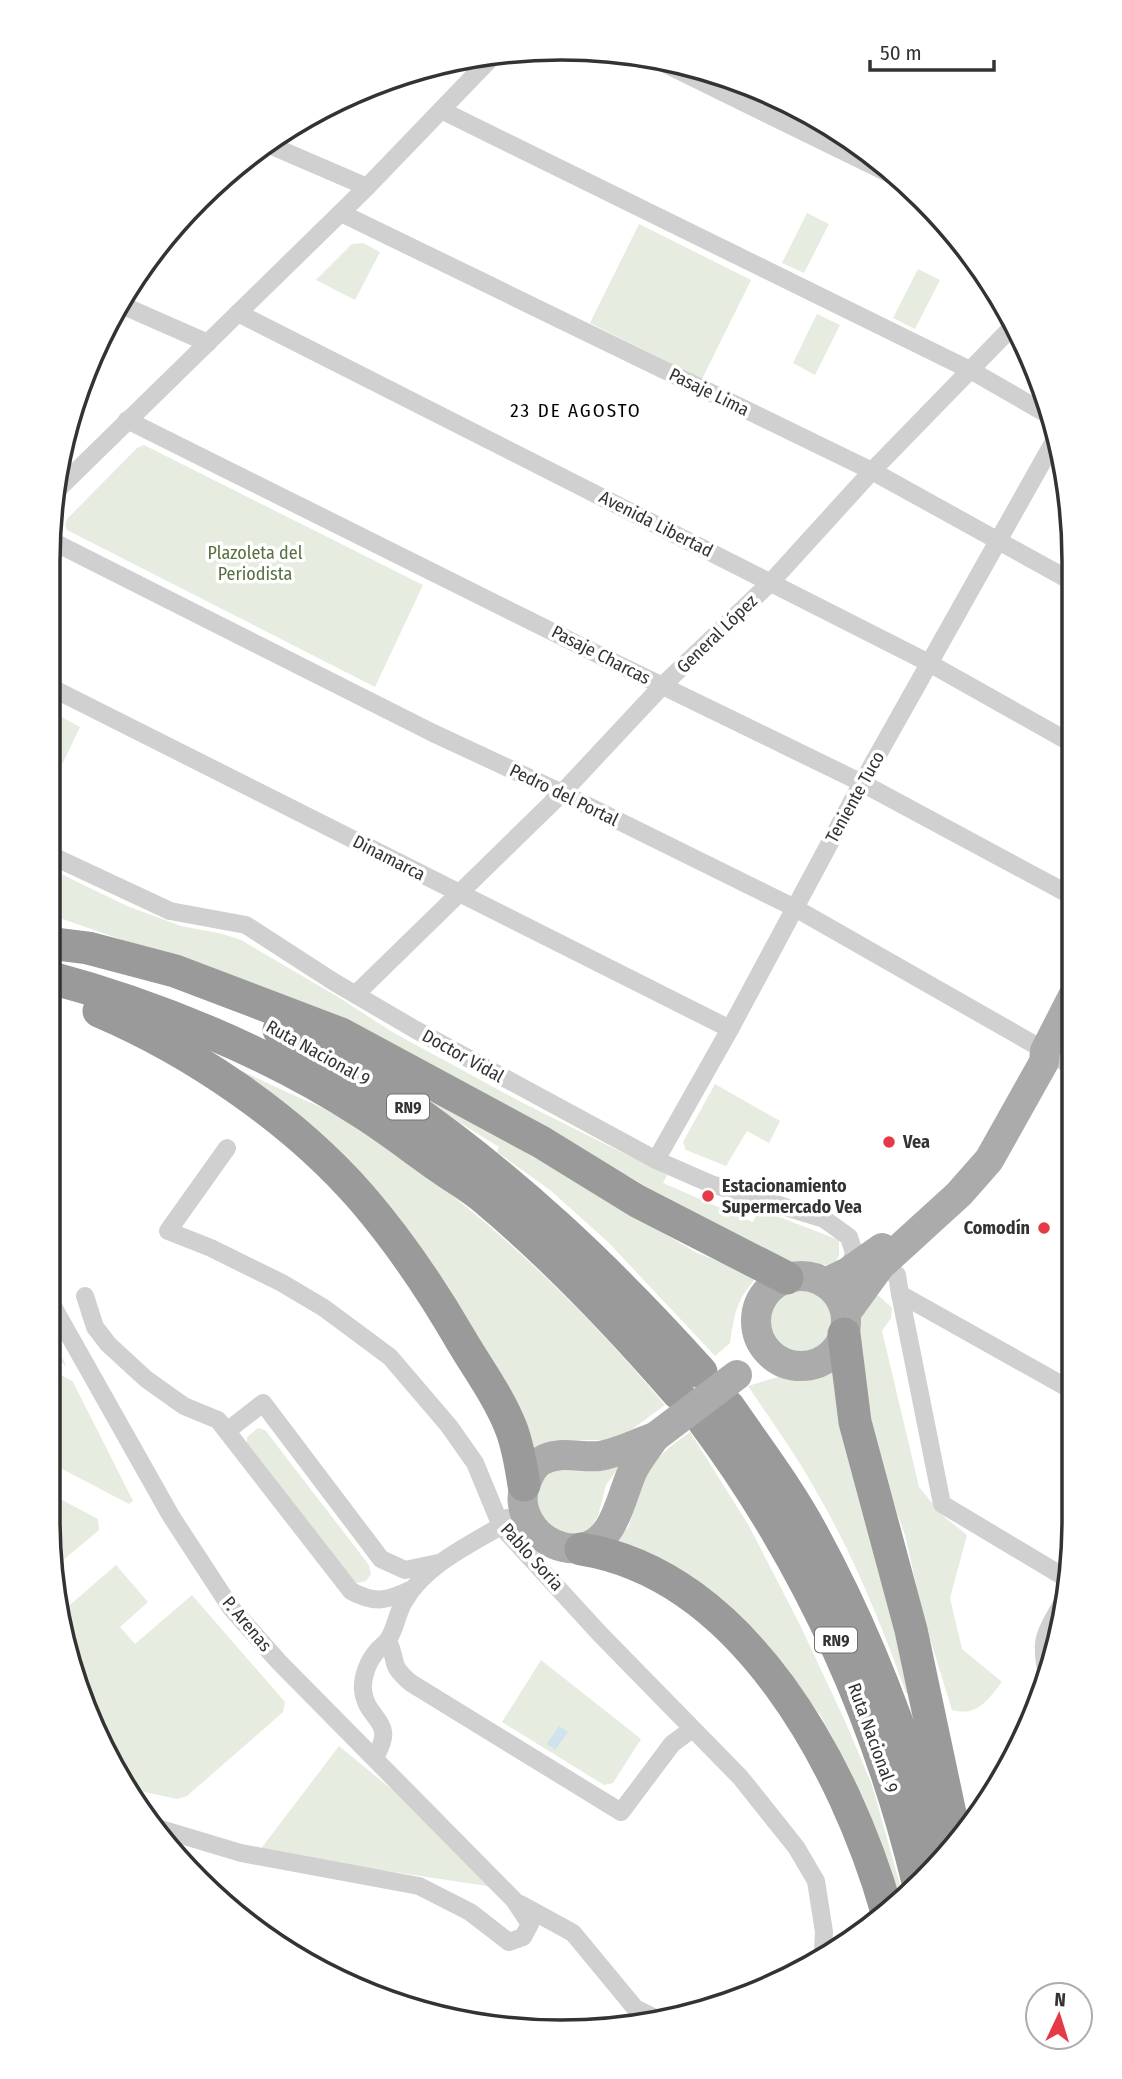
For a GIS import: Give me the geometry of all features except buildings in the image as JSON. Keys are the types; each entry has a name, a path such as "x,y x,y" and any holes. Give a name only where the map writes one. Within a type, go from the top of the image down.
{"highway":[{"path":"60,946 88,948 175,971 341,1034 541,1142 637,1200 787,1278"},
{"name":"Ruta Nacional 9","path":"60,949 135,972 207,999 299,1039 343,1063 459,1142 538,1207 590,1255 690,1382 632,1340 521,1230 481,1195 362,1112 257,1054 135,1004 60,981"},
{"path":"60,997 121,1021 218,1076 297,1135 360,1195 419,1273 502,1408 517,1448 523,1492"},
{"path":"845,1323 855,1422 911,1630 953,1830"},
{"name":"Ruta Nacional 9","path":"723,1401 797,1507 858,1625 896,1720 937,1850"},
{"name":"Ruta Nacional 9","path":"723,1401 741,1472 831,1629 866,1713 894,1793 916,1873"},
{"path":"568,1546 597,1551 642,1567 679,1586 713,1610 750,1651 787,1696 815,1740 862,1834 884,1902"}],"main road":[{"path":"756,1319 758,1333 764,1345 773,1356 784,1363 809,1365 831,1354 845,1323 880,1266 959,1195 989,1160 1044,1062 1045,1051 1062,1018"},
{"path":"723,1401 748,1349 759,1306 765,1294 775,1284 787,1278 837,1278 876,1254 951,1187 975,1159 1034,1057 1045,1051"},
{"path":"837,1278 835,1291 845,1323"},
{"path":"655,1437 635,1465 611,1525 597,1541 568,1546 541,1535 524,1516 523,1492 533,1469 541,1461 570,1455 598,1456 655,1437 723,1401 784,1363"}],"street":[{"path":"66,481 341,213 484,66"},
{"path":"693,78 863,161"},
{"path":"441,110 972,371 1039,409"},
{"path":"277,148 367,187"},
{"name":"Pasaje Lima","path":"341,213 872,471 1062,576"},
{"path":"128,308 208,343"},
{"name":"Avenida Libertad","path":"238,313 929,663 1062,738"},
{"name":"General López","path":"356,994 562,793 662,686 771,582 872,471 1007,332"},
{"name":"Pasaje Charcas","path":"127,420 862,783 1062,891"},
{"name":"Teniente Tuco","path":"656,1160 730,1029 862,783 1050,449"},
{"name":"Pedro del Portal","path":"61,544 433,733 562,793 795,908 1062,1060"},
{"name":"Dinamarca","path":"60,692 730,1029"},
{"name":"Doctor Vidal","path":"60,860 170,911 246,925 472,1062 656,1160 711,1184 824,1219 849,1237 854,1253 837,1278"},
{"name":"Pablo Soria","path":"226,1148 168,1231 211,1248 282,1283 324,1308 390,1357 443,1418 475,1463 501,1526 740,1777 796,1847 816,1881 824,1932 823,1945"},
{"path":"880,1266 897,1275 942,1504 1059,1574"},
{"path":"900,1294 1062,1385"},
{"path":"85,1296 95,1327 108,1344 146,1378 184,1406 218,1420 351,1591 367,1600 385,1600 412,1590"},
{"name":"P. Arenas","path":"60,1319 171,1516 231,1608 279,1662 514,1900"},
{"path":"227,1431 263,1403 381,1559 405,1570 433,1566 501,1526 523,1492"},
{"path":"501,1526 519,1535 568,1546"},
{"path":"375,1757 383,1744 383,1730 364,1699 363,1686 370,1661 377,1650 388,1641 403,1602 442,1561"},
{"path":"1043,1655 1044,1633 1052,1621"},
{"path":"388,1641 392,1649 393,1663 398,1672 411,1683 621,1812 672,1744 692,1729"},
{"path":"170,1832 241,1853 419,1886 470,1912 509,1942 523,1937 530,1924 514,1900"},
{"path":"514,1900 573,1934 635,2008 644,2012"}],"green space":[{"path":"807,213 829,224 804,273 782,263"},
{"path":"639,224 751,280 702,379 590,323"},
{"path":"363,243 380,252 355,300 316,280 352,244"},
{"path":"918,269 940,280 915,329 893,318"},
{"path":"817,314 840,325 815,375 793,363"},
{"name":"Plazoleta del Periodista","path":"144,445 423,585 375,687 67,530 67,519 137,448"},
{"path":"60,716 80,727 60,769"},
{"path":"60,874 127,906 181,926 241,940 394,1033 523,1103 667,1175 663,1183 753,1222 759,1209 839,1240 839,1255 836,1261 828,1265 778,1261 660,1199 637,1181 327,1011 60,918"},
{"path":"195,1049 333,1114 429,1177 472,1211 554,1285 630,1364 665,1405 631,1430 607,1440 565,1440 543,1445 526,1454 423,1264"},
{"path":"356,1058 501,1138 697,1253 758,1276 745,1292 738,1307 730,1343 715,1356 608,1242 550,1190 497,1152 499,1147"},
{"path":"715,1084 780,1121 769,1143 747,1131 726,1166 686,1150 683,1142"},
{"path":"793,1289 805,1289 822,1298 829,1309 829,1333 822,1344 805,1353 793,1353 781,1348 772,1339 767,1327 767,1315 772,1303 781,1294"},
{"path":"872,1296 879,1296 892,1308 891,1318 882,1331 919,1487 942,1515 967,1535 950,1598 962,1649 1002,1682 981,1705 968,1711 952,1710 924,1619 905,1535 865,1420 858,1325 859,1312"},
{"path":"835,1371 910,1693 906,1693 886,1639 840,1535 797,1459 748,1386 781,1376 808,1377"},
{"path":"60,1374 73,1382 133,1501 129,1504 60,1468"},
{"path":"258,1428 265,1430 369,1565 371,1574 366,1581 354,1581 247,1443 247,1437"},
{"path":"690,1432 749,1526 800,1625 872,1785 901,1887 895,1892 844,1759 821,1716 793,1681 611,1541 628,1528 641,1474"},
{"path":"627,1456 606,1485 598,1516 590,1529 579,1536 565,1538 542,1524 536,1495 542,1481 552,1471"},
{"path":"60,1499 98,1519 99,1530 62,1561"},
{"path":"116,1565 148,1602 120,1627 135,1644 192,1595 285,1702 283,1712 187,1796 177,1799 140,1791 111,1740 98,1710 86,1679 68,1607"},
{"path":"541,1660 641,1739 613,1783 604,1785 502,1722"},
{"path":"339,1746 514,1890 262,1852 260,1850"}],"water":[{"path":"559,1726 568,1732 555,1750 547,1744"}],"place":[{"name":"Vea","path":"889,1142"},
{"name":"Estacionamiento Supermercado Vea","path":"708,1196"},
{"name":"Comodín","path":"1044,1228"}],"district":[{"name":"23 DE AGOSTO","path":"576,410"}]}
